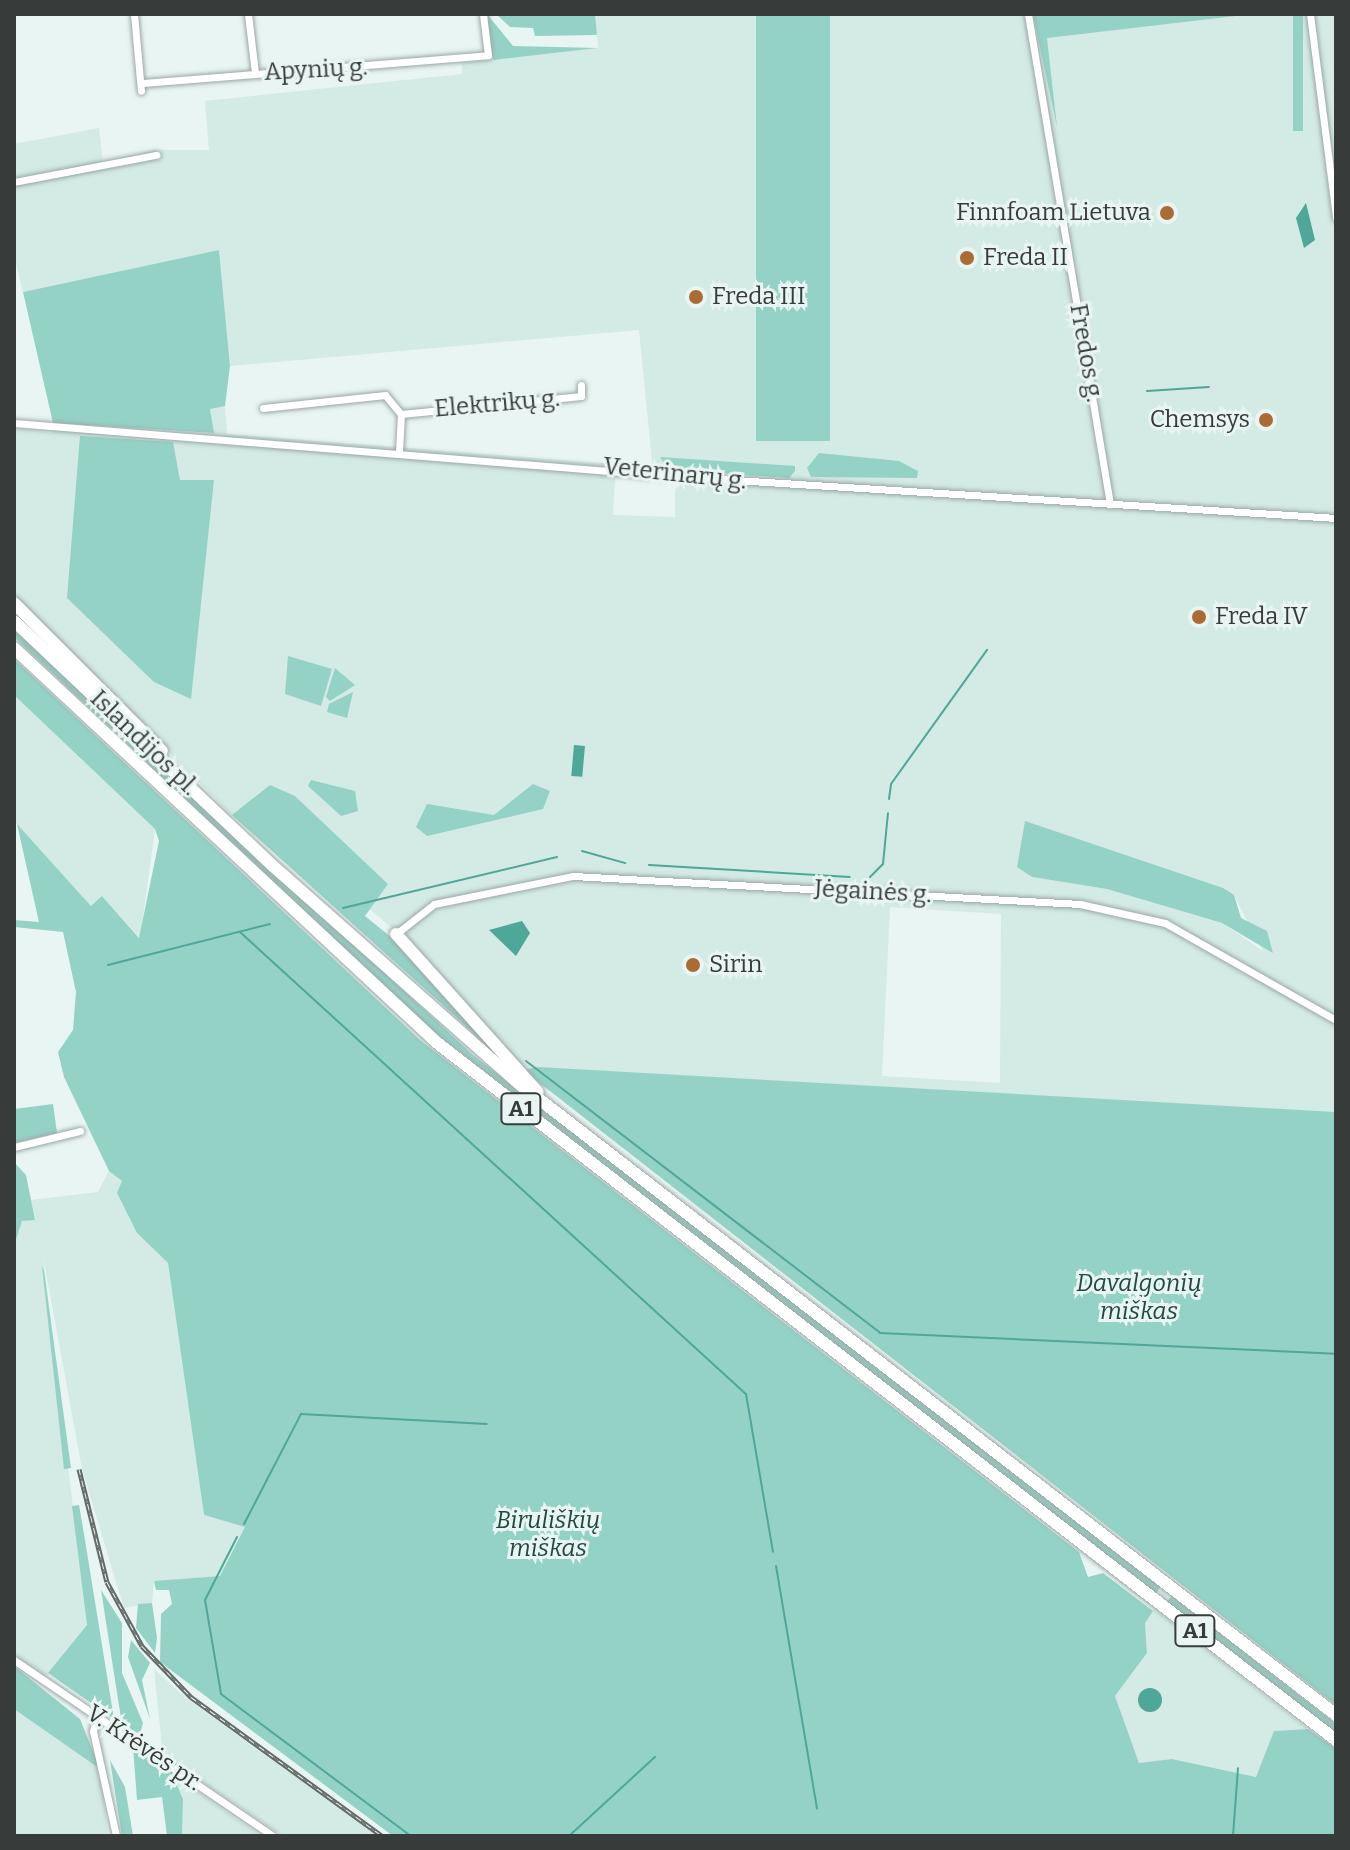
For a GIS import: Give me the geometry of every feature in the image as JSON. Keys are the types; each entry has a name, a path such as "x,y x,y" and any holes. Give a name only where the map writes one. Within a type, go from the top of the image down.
{"highway":[{"path":"14,603 119,702 211,807"},
{"name":"Islandijos pl.","path":"14,621 450,1028 556,1113"},
{"name":"Islandijos pl.","path":"14,648 436,1042 1336,1740"},
{"path":"396,934 556,1113"},
{"name":"A1","path":"556,1113 1336,1715"}],"street":[{"name":"Apynių g.","path":"134,14 142,87 255,73 488,55 483,14"},
{"path":"248,14 255,73"},
{"name":"Fredos g.","path":"1028,14 1110,504"},
{"path":"1310,14 1336,217"},
{"path":"14,182 156,155"},
{"name":"Elektrikų g.","path":"401,414 581,396 581,385"},
{"name":"Elektrikų g.","path":"263,408 385,395 401,414 399,452"},
{"name":"Veterinarų g.","path":"14,423 1336,518"},
{"name":"Jėgainės g.","path":"396,934 434,904 573,876 1080,904 1165,923 1336,1020"},
{"path":"14,1147 80,1131"},
{"name":"V. Krėvės pr.","path":"14,1660 273,1836"},
{"path":"97,1716 93,1731 116,1836"}],"shaded area":[{"path":"595,14 1336,14 1336,1112 523,1070 421,952 368,908 388,884 295,796 270,786 232,815 14,599 14,428 52,433 53,423 213,433 210,408 225,406 227,434 616,464 613,515 675,517 675,483 654,481 639,330 230,366 219,250 23,292 14,255 14,144 99,128 103,162 154,150 209,150 205,101 462,74 462,63 598,48","holes":["180,480 214,481 190,698","1032,877 1234,895 1263,951 1222,923 1107,889","890,907 1001,914 1000,1083 882,1076"]},
{"path":"1306,203 1315,240 1304,248 1296,218"},
{"path":"14,695 155,829 140,938 103,897 91,906 14,821"},
{"path":"574,745 585,746 582,777 571,776"},
{"path":"522,921 530,933 516,956 489,930"},
{"path":"109,1171 122,1181 137,1233 168,1263 204,1515 246,1527 221,1576 154,1582 152,1603 124,1608 82,1469 43,1256 87,1625 46,1677 14,1655 14,1246 22,1221 35,1219 31,1200 98,1192"},
{"path":"1154,1609 1308,1729 1274,1731 1256,1777 1172,1759 1139,1763 1115,1696 1147,1653 1145,1623"},
{"path":"154,1669 186,1698 377,1836 283,1836 175,1763 162,1747"},
{"path":"1150,1688 1158,1692 1162,1700 1158,1708 1150,1712 1142,1708 1138,1700 1142,1692"},
{"path":"14,1709 100,1769 108,1836 14,1836"},
{"path":"172,1774 261,1836 182,1836 183,1799"}],"green space":[{"path":"487,14 513,46 598,48 493,60"},
{"path":"496,14 595,14 597,35 535,36 533,28 510,27"},
{"path":"756,14 830,14 830,441 756,441"},
{"path":"1033,14 1253,14 1047,38 1057,127"},
{"path":"1293,14 1303,14 1303,131 1293,131"},
{"path":"219,250 230,366 225,406 210,409 214,433 53,423 23,292"},
{"path":"80,436 173,442 180,480 214,480 191,699 154,682 67,598"},
{"path":"819,453 899,461 918,471 917,478 811,477 807,468"},
{"path":"660,457 795,466 795,471 789,478 668,469"},
{"path":"14,629 473,1055 1160,1587 1156,1594 424,1024 14,637"},
{"path":"288,656 332,669 321,706 285,694"},
{"name":"Biruliškių miškas","path":"14,659 420,1040 1079,1552 1088,1577 1103,1573 1153,1611 1145,1623 1147,1653 1115,1696 1139,1763 1172,1759 1256,1777 1274,1731 1308,1729 1336,1749 1336,1836 393,1836 160,1662 161,1614 172,1604 169,1590 156,1590 154,1581 220,1576 245,1527 204,1515 168,1263 137,1233 117,1193 122,1181 109,1171 64,1077 58,1052 73,1030 76,992 63,932 14,927 14,920 39,922 17,824 91,906 102,896 139,938 159,841 155,829 14,695"},
{"path":"335,668 355,685 330,701 326,697"},
{"path":"353,692 347,718 327,712 329,704"},
{"path":"311,780 355,791 358,811 341,816 308,786"},
{"path":"533,784 550,791 543,809 427,836 416,827 427,804 494,815"},
{"path":"270,785 295,796 388,884 365,916 413,955 507,1063 232,815"},
{"path":"1025,821 1223,888 1234,895 1241,918 1267,931 1273,953 1222,923 1107,889 1032,877 1017,867"},
{"name":"Davalgonių miškas","path":"538,1067 1336,1112 1336,1705 523,1070"},
{"path":"53,1104 57,1133 14,1143 14,1109"},
{"path":"14,1162 26,1175 35,1220 22,1221 14,1246"},
{"path":"42,1266 71,1468 64,1469"},
{"path":"79,1505 114,1719 48,1673 87,1625 72,1506"},
{"path":"101,1590 122,1623 122,1673 143,1723 140,1734 122,1725"},
{"path":"1172,1596 1336,1724 1336,1733 1166,1602"},
{"path":"152,1603 157,1638 155,1653 136,1628 138,1604"},
{"path":"131,1640 150,1663 142,1680 150,1719 128,1657"},
{"path":"14,1666 80,1719 100,1769 14,1709"},
{"path":"133,1747 172,1774 183,1799 182,1836 167,1836 162,1797 137,1800"},
{"path":"110,1760 125,1787 133,1836 122,1836"}],"waterway":[{"path":"1147,391 1209,387"},
{"path":"889,799 891,784 987,650"},
{"path":"870,877 883,864 888,813"},
{"path":"582,851 625,863"},
{"path":"343,908 557,857"},
{"path":"649,865 850,877"},
{"path":"108,965 270,924"},
{"path":"240,932 746,1394 773,1552"},
{"path":"526,1061 880,1333 1336,1354"},
{"path":"244,1524 301,1414 487,1424"},
{"path":"237,1537 205,1600 221,1694 411,1836"},
{"path":"776,1566 817,1809"},
{"path":"569,1836 655,1757"},
{"path":"1233,1836 1238,1768"}],"railway":[{"path":"79,1469 107,1582 142,1646 191,1697 382,1836"}],"place":[{"name":"Finnfoam Lietuva","path":"1167,213"},
{"name":"Freda II","path":"967,258"},
{"name":"Freda III","path":"696,297"},
{"name":"Chemsys","path":"1266,420"},
{"name":"Freda IV","path":"1199,617"},
{"name":"Sirin","path":"693,965"}]}
